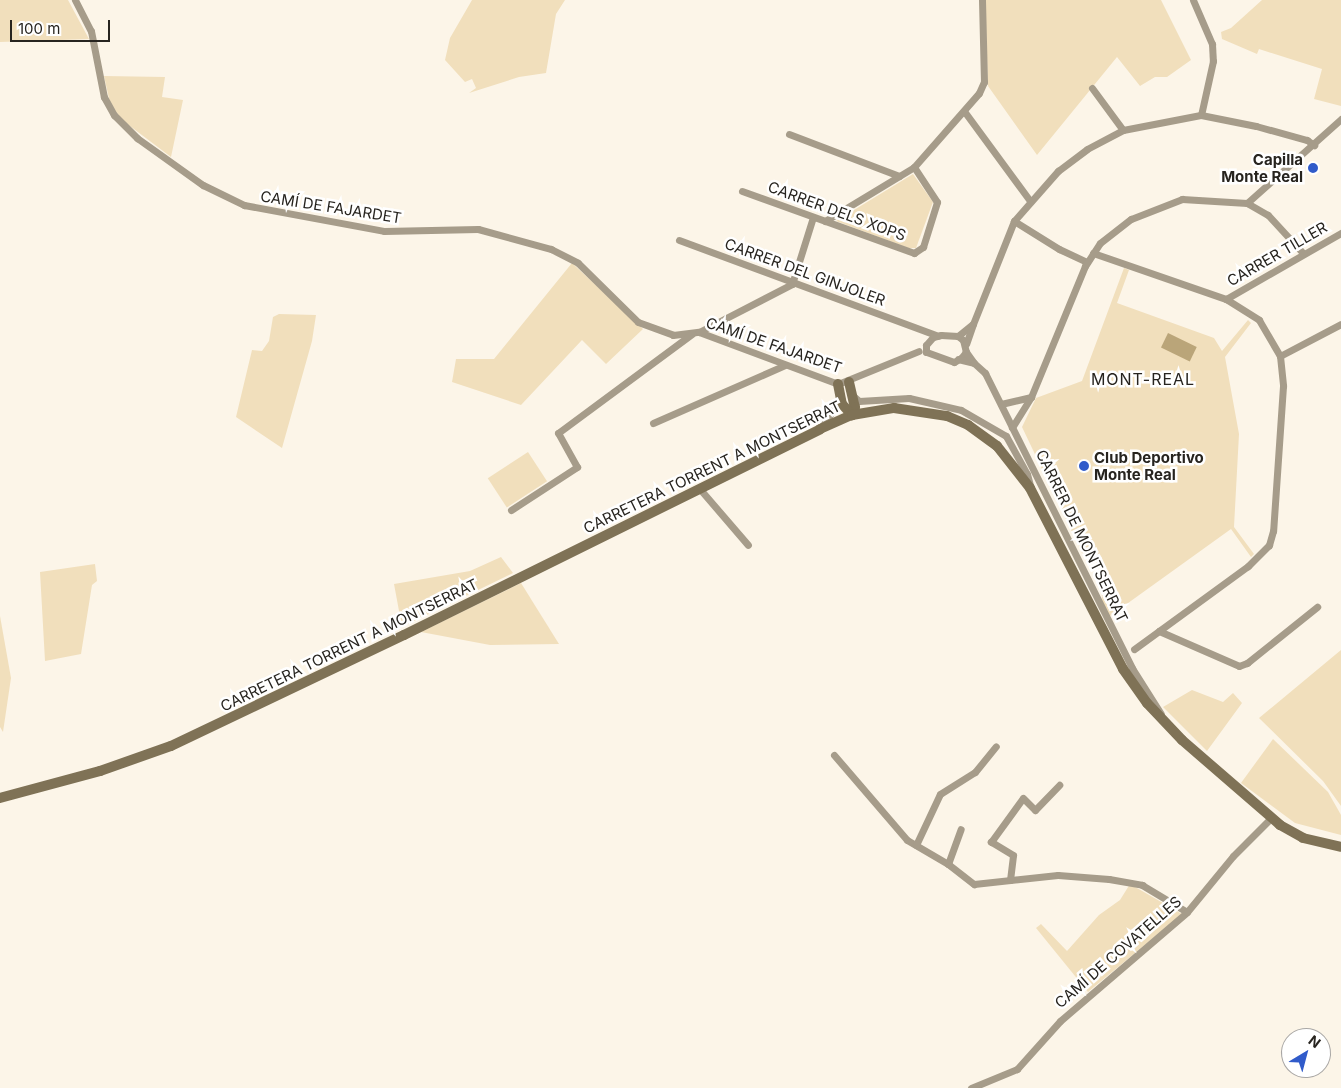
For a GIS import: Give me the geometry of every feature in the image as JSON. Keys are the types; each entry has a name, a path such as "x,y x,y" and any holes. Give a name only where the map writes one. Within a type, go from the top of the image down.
{"main road":[{"path":"845,383 853,396 852,415"},
{"path":"845,383 841,400 852,415"},
{"name":"CARRETERA TORRENT A MONTSERRAT","path":"0,798 100,771 198,734 820,429 852,415 881,408 902,408 954,419 968,425 997,446 1031,490 1123,669 1165,723 1271,818 1303,838 1341,847"}],"street":[{"name":"CAMÍ DE FAJARDET","path":"75,0 91,31 108,106 137,138 203,185 244,205 266,211 390,232 425,233 461,227 478,229 551,249 578,263 638,322 673,335 696,333 785,365 845,383"},
{"path":"825,221 914,167 964,111 984,82 982,0"},
{"path":"1193,0 1212,44 1213,62 1201,115"},
{"path":"1092,88 1123,130"},
{"path":"964,111 1030,201"},
{"path":"958,360 966,348 973,324 1014,222 1030,201 1072,160 1123,130 1201,115 1256,126 1317,143"},
{"path":"1247,203 1317,143 1341,119"},
{"path":"789,134 899,176"},
{"name":"CARRER DELS XOPS","path":"742,191 910,252 920,250 937,202 914,167"},
{"path":"1012,427 1031,397 1072,292 1087,262 1112,232 1156,206 1182,198 1247,203 1268,215 1304,253"},
{"path":"696,333 792,284 813,217"},
{"path":"1014,222 1087,262"},
{"name":"CARRER TILLER","path":"1226,300 1341,233"},
{"name":"CARRER DEL GINJOLER","path":"679,240 792,284 938,336"},
{"path":"1093,253 1226,300 1259,320 1280,356 1283,418 1274,531 1269,545 1248,566 1134,649 1128,660"},
{"path":"845,383 925,347 938,336 958,336 973,324"},
{"path":"1280,356 1341,324"},
{"path":"922,330 925,347"},
{"name":"CAMÍ DE FAJARDET","path":"510,510 577,467 558,433 696,333"},
{"name":"CARRER DE MONTSERRAT","path":"958,336 974,363 985,373 1072,544 1122,649 1165,723"},
{"path":"925,347 954,362 958,360 974,363"},
{"path":"653,423 785,365"},
{"name":"CARRER DE MONTSERRAT","path":"841,400 844,395 853,396 859,401 908,398 938,402 994,427 1012,444 1028,474 1031,490"},
{"path":"1000,404 1031,397"},
{"path":"820,429 841,400"},
{"path":"699,488 748,546"},
{"path":"1159,631 1239,666 1247,664 1317,607"},
{"path":"1122,649 1134,649"},
{"path":"916,845 940,794 975,772 996,746"},
{"path":"834,755 907,840 948,864 974,884 1058,875 1122,880 1142,885 1187,912"},
{"path":"1010,880 1013,854 990,842 1023,798 1035,810 1059,785"},
{"name":"CAMÍ DE COVATELLES","path":"971,1088 984,1086 1018,1069 1060,1020 1187,912 1246,842 1271,818"},
{"path":"948,864 961,829"}],"shaded area":[{"path":"0,0 68,0 89,39 0,42"},
{"path":"472,0 565,0 556,14 546,73 519,77 469,93 476,88 472,79 465,82 445,60 450,38"},
{"path":"985,0 1161,0 1191,60 1167,77 1155,77 1140,86 1117,57 1037,155 988,86"},
{"path":"1262,0 1341,0 1341,106 1314,99 1322,69 1259,49 1257,54 1222,39 1221,32 1231,28"},
{"path":"104,76 165,77 162,97 183,100 171,157 122,120 110,103"},
{"path":"913,174 933,202 916,248 908,248 836,221"},
{"path":"572,263 643,329 606,364 582,340 521,405 452,382 456,359 494,359"},
{"path":"1124,268 1129,270 1117,303 1214,338 1222,351 1248,320 1251,323 1225,357 1239,434 1234,527 1254,554 1251,557 1231,529 1110,616 1103,613 1100,565 1082,553 1022,427 1036,398 1082,381"},
{"path":"279,314 316,315 312,341 282,448 236,417 252,350 262,351 269,341 273,317"},
{"path":"1168,333 1197,347 1190,361 1161,347"},
{"path":"528,452 547,481 507,507 488,478"},
{"path":"501,557 513,573 402,627 394,584 470,571"},
{"path":"95,564 97,581 92,585 81,654 45,661 40,572"},
{"path":"521,583 559,644 490,645 421,632"},
{"path":"0,616 11,678 3,732 0,727"},
{"path":"1341,650 1341,806 1323,781 1259,718"},
{"path":"1192,690 1223,702 1233,693 1242,703 1207,751 1163,707"},
{"path":"1273,739 1328,792 1341,815 1341,835 1295,823 1241,783"},
{"path":"1130,884 1182,914 1088,992 1036,928 1041,924 1067,951 1099,915 1120,900"}],"place":[{"name":"Capilla Monte Real","path":"1313,168"},
{"name":"Club Deportivo Monte Real","path":"1084,466"}],"district":[{"name":"MONT-REAL","path":"1143,379"}]}
